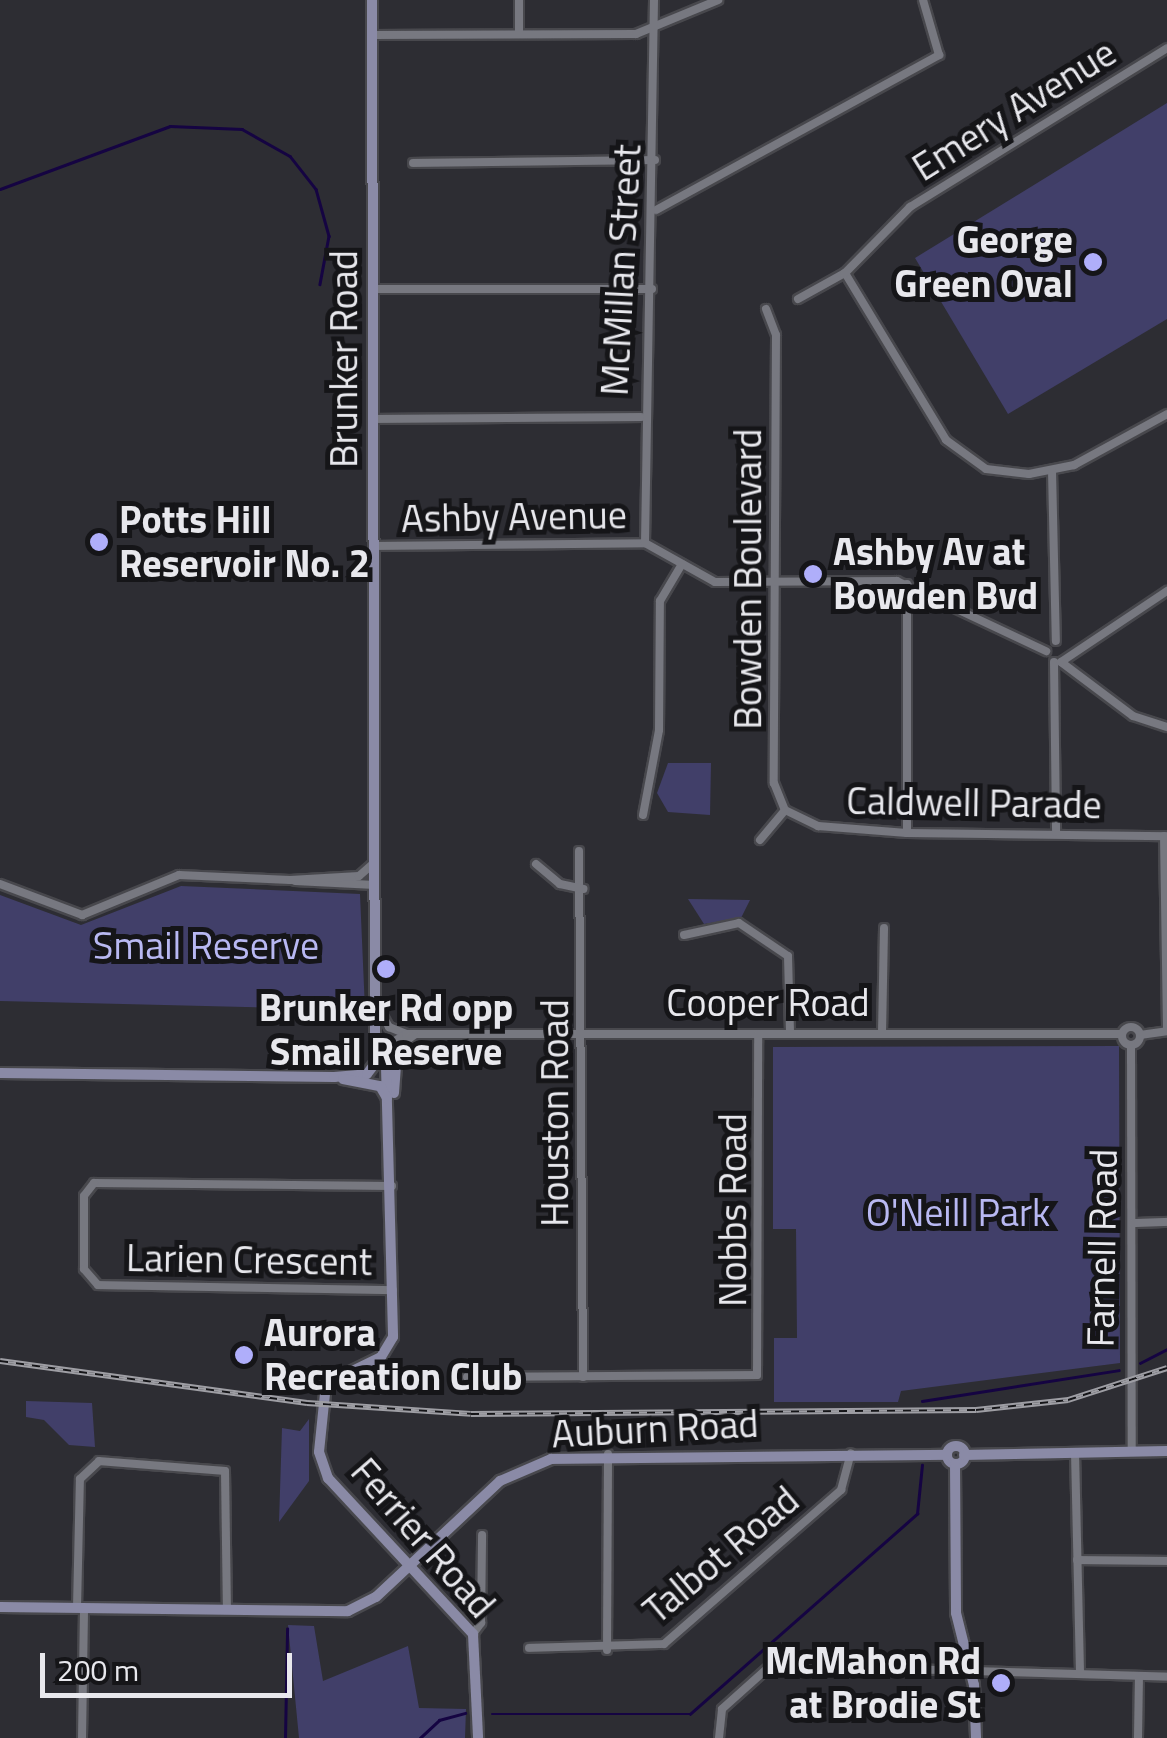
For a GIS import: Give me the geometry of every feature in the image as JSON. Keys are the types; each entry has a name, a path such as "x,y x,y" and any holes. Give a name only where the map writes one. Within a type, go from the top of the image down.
{"main road":[{"name":"Brunker Road","path":"372,0 378,1013 380,1063 392,1119"},
{"name":"Brunker Road","path":"330,1380 388,1350 393,1290 392,1049 378,1013"},
{"path":"0,1072 334,1077 367,1074 392,1049"},
{"path":"380,1063 392,1049"},
{"path":"334,1077 383,1087 392,1119"},
{"name":"Ferrier Road","path":"330,1380 318,1438 324,1471 473,1634 478,1738"},
{"name":"Auburn Road","path":"0,1607 357,1609 515,1472 563,1456 851,1453 951,1460 954,1446 964,1455 1075,1452"},
{"path":"1075,1452 1167,1452"},
{"path":"951,1460 956,1612 972,1672 976,1738"}],"street":[{"path":"518,34 519,0"},
{"name":"McMillan Street","path":"645,543 641,417 656,210 654,0"},
{"path":"372,36 654,28 718,0"},
{"path":"656,210 939,55 923,0"},
{"name":"Emery Avenue","path":"845,273 891,220 1167,48"},
{"path":"413,163 655,160"},
{"path":"798,298 845,273 946,440 986,468 1052,471 1167,414"},
{"path":"374,289 652,289"},
{"name":"Bowden Boulevard","path":"766,309 776,335 774,783 785,810"},
{"path":"374,419 641,417"},
{"path":"1052,471 1056,641 1046,651 1132,716 1167,728"},
{"name":"Ashby Avenue","path":"375,546 645,543 704,580 907,584 1046,651"},
{"path":"643,815 659,730 660,600 682,564"},
{"path":"907,584 907,833"},
{"path":"1056,832 1058,662 1068,650 1167,591"},
{"path":"1056,641 1068,650"},
{"path":"760,840 785,810"},
{"name":"Caldwell Parade","path":"785,810 818,826 907,833 1166,836"},
{"path":"1122,1034 1132,1045 1140,1035 1167,1030 1166,836"},
{"name":"Houston Road","path":"579,851 583,889 583,1377"},
{"path":"290,880 359,876 377,859"},
{"path":"536,864 560,884 583,889"},
{"path":"0,884 82,915 179,875 377,884"},
{"path":"684,935 738,923 788,956 790,1033"},
{"path":"882,1033 884,928"},
{"path":"378,1013 389,1027 410,1034"},
{"name":"Cooper Road","path":"392,1049 410,1034 1122,1034 1132,1027 1140,1035"},
{"name":"Nobbs Road","path":"583,1377 748,1378 762,1366 758,1034"},
{"name":"Farnell Road","path":"1132,1045 1132,1452"},
{"name":"Larien Crescent","path":"392,1186 94,1182 84,1196 84,1269 98,1285 393,1290"},
{"path":"1132,1222 1167,1222"},
{"path":"467,1376 583,1377"},
{"path":"1075,1452 1080,1673"},
{"name":"Talbot Road","path":"530,1648 607,1650 664,1644 841,1490 851,1453"},
{"path":"607,1650 608,1454"},
{"path":"77,1456 86,1466 80,1608 82,1738"},
{"path":"86,1466 224,1471 227,1610"},
{"path":"473,1634 481,1623 482,1534"},
{"path":"1077,1560 1167,1562"},
{"path":"719,1738 722,1709 772,1666 1167,1676"},
{"path":"1138,1676 1138,1738"}],"green space":[{"path":"1167,103 1167,319 1008,414 915,258"},
{"path":"668,763 711,763 710,815 668,812 657,793"},
{"name":"Smail Reserve","path":"181,886 360,894 365,1010 0,1001 0,895 81,925"},
{"path":"688,899 750,900 741,918 704,924"},
{"name":"O'Neill Park","path":"1119,1046 1120,1363 901,1391 898,1402 774,1402 774,1338 797,1338 796,1229 773,1229 773,1047"},
{"path":"26,1401 92,1403 95,1447 69,1445 44,1420 26,1417"},
{"path":"309,1419 309,1481 279,1522 282,1428 300,1431"},
{"path":"288,1625 314,1626 323,1681 408,1646 419,1708 466,1709 465,1738 299,1738"}],"waterway":[{"path":"0,189 170,126 242,129 290,156 316,189 329,236 320,284"},
{"path":"1140,1363 1167,1349"},
{"path":"922,1401 1119,1370"},
{"path":"492,1714 690,1714 917,1514 922,1465"},
{"path":"285,1738 287,1629"},
{"path":"420,1738 439,1720 465,1713"}],"railway":[{"path":"0,1361 307,1403 471,1414 976,1410 1068,1400 1167,1368"}],"place":[{"name":"George Green Oval","path":"1093,262"},
{"name":"Potts Hill Reservoir No. 2","path":"99,542"},
{"name":"Ashby Av at Bowden Bvd","path":"813,574"},
{"name":"Brunker Rd opp Smail Reserve","path":"386,969"},
{"name":"Aurora Recreation Club","path":"244,1355"},
{"name":"McMahon Rd at Brodie St","path":"1001,1683"}]}
